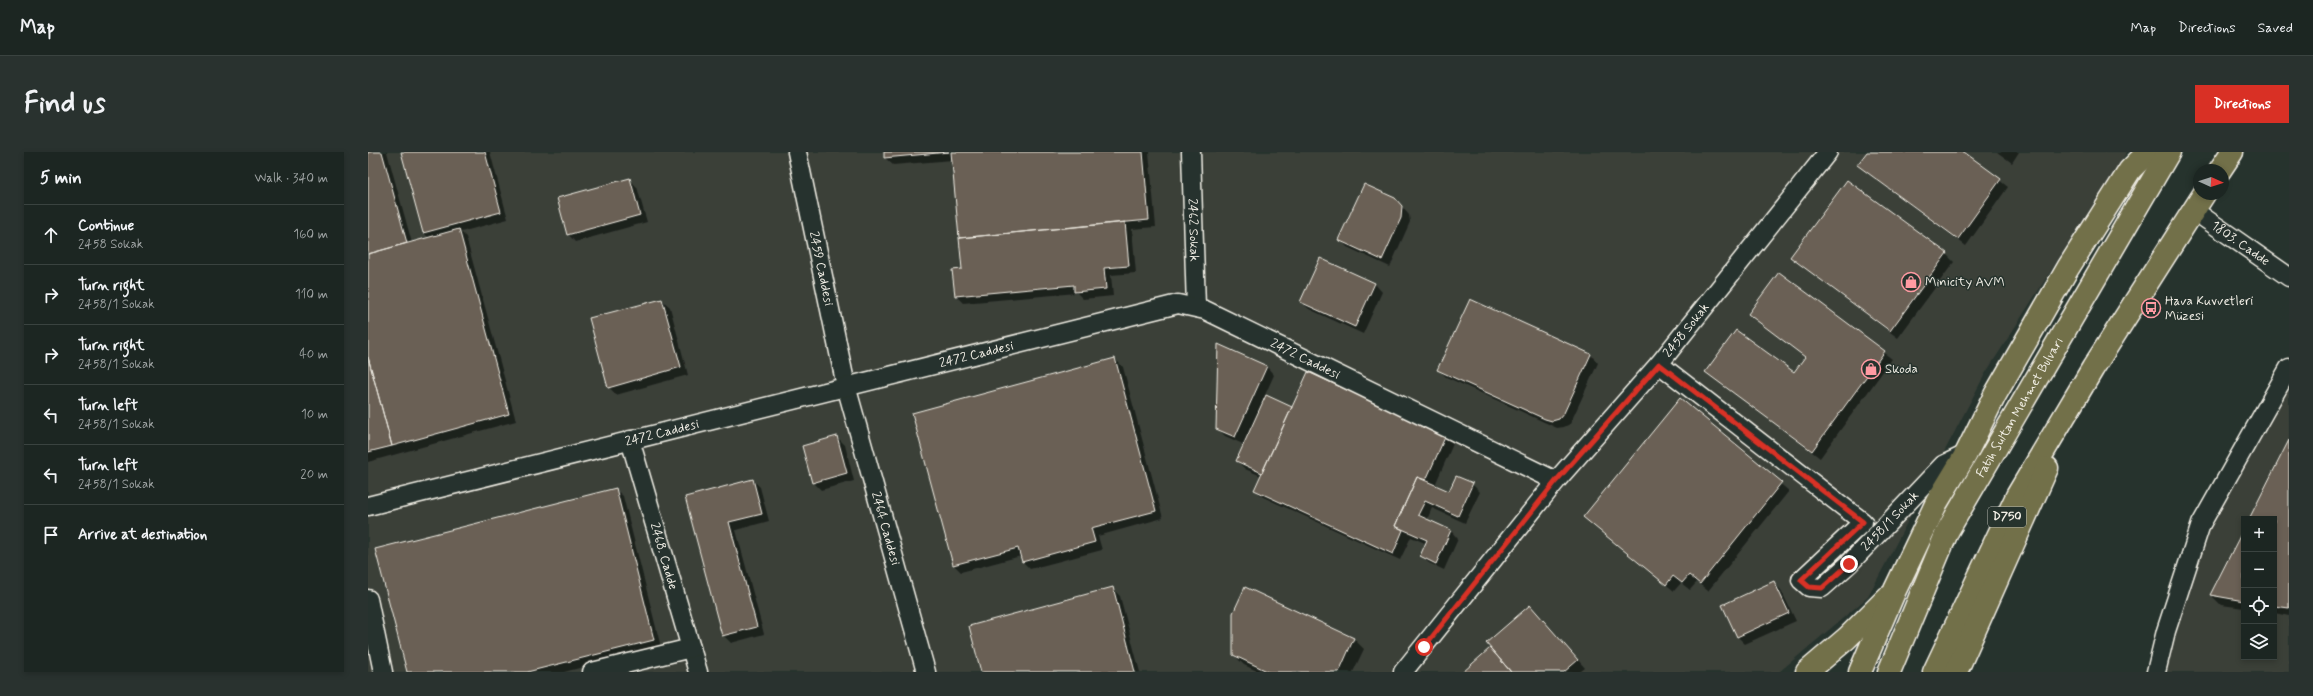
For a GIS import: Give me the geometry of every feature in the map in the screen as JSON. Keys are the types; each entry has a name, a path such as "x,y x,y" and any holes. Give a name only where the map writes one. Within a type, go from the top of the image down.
{"highway":[{"path":"1860,672 1895,590 1937,502 1966,454 1995,394 2068,268 2130,170 2148,152"},
{"name":"Fatih Sultan Mehmet Bulvarı","path":"1889,672 1948,530 2010,420 2169,152"},
{"path":"2224,164 2232,152"},
{"name":"D750","path":"1934,672 2017,496 2093,368 2198,202"},
{"path":"1956,672 2093,368"},
{"path":"1966,454 2010,420"},
{"path":"1807,672 1847,638 1895,590"}],"street":[{"name":"2459 Caddesi","path":"797,152 846,386"},
{"name":"2462 Sokak","path":"1191,152 1196,307"},
{"name":"2458 Sokak","path":"1403,672 1556,481 1659,364 1828,152"},
{"name":"1803. Cadde","path":"2198,202 2289,276"},
{"name":"2472 Caddesi","path":"368,506 1178,304 1196,307 1556,481"},
{"name":"2458/1 Sokak","path":"1659,364 1863,522 1801,580 1809,587 1822,588 1844,569 1903,509 1922,486 1943,465 1966,454"},
{"path":"2156,672 2166,631 2201,524 2289,368"},
{"name":"2464 Caddesi","path":"846,386 926,672"},
{"name":"2468. Cadde","path":"630,440 698,672"},
{"path":"368,600 383,672"},
{"path":"592,672 691,648"}],"shaded area":[{"path":"368,152 2127,152 1985,374 1868,597 1779,672 368,672"},
{"path":"2289,363 2289,672 2150,672 2192,522"}],"building":[{"path":"368,152 382,152 407,243 368,254"},
{"path":"401,152 485,152 501,212 423,233"},
{"path":"884,152 949,152 884,158"},
{"path":"951,152 1143,152 1149,220 959,238"},
{"path":"1867,152 1964,152 2001,179 1958,239 1857,165"},
{"path":"630,178 640,215 567,235 557,198"},
{"path":"1847,180 1947,253 1890,331 1790,257"},
{"path":"1364,184 1395,198 1402,206 1401,218 1382,260 1338,240"},
{"path":"1125,222 1129,266 1104,268 1106,289 1074,292 1074,285 955,296 952,270 962,269 959,238"},
{"path":"459,229 509,414 392,446 368,357 368,254"},
{"path":"1320,258 1375,283 1355,327 1300,302"},
{"path":"1779,272 1885,351 1812,451 1705,372 1736,330 1794,372 1805,357 1748,314"},
{"path":"662,299 681,367 608,388 589,318"},
{"path":"1470,299 1591,354 1564,413 1559,419 1552,421 1545,419 1437,370"},
{"path":"1218,344 1267,366 1235,437 1216,429"},
{"path":"368,357 392,446 368,452"},
{"path":"1115,358 1156,511 1091,528 1095,542 1022,562 1018,548 953,565 912,413"},
{"path":"1308,372 1446,435 1426,480 1417,477 1395,526 1403,530 1393,554 1254,490"},
{"path":"1266,395 1292,407 1262,473 1236,461"},
{"path":"1680,398 1782,482 1700,584 1689,575 1682,583 1673,576 1666,585 1583,517"},
{"path":"837,436 847,473 812,483 802,446"},
{"path":"2289,440 2289,608 2277,606 2277,516 2251,516"},
{"path":"1456,476 1473,483 1458,516 1425,501 1418,515 1451,530 1436,564 1420,556 1427,540 1395,526 1417,477 1449,491"},
{"path":"753,479 762,514 729,522 757,627 722,636 685,497"},
{"path":"616,488 654,640 527,672 407,672 375,549"},
{"path":"2241,534 2241,600 2210,595"},
{"path":"1774,581 1789,613 1737,637 1722,605"},
{"path":"1113,587 1135,672 981,672 969,626"},
{"path":"1245,587 1354,638 1339,672 1269,672 1233,655 1233,613"},
{"path":"1530,605 1578,660 1564,672 1511,672 1486,643"},
{"path":"1490,648 1511,672 1463,672"}],"place":[{"name":"Minicity AVM","path":"1911,282"},
{"name":"Hava Kuvvetleri Müzesi","path":"2151,308"},
{"name":"Skoda","path":"1871,369"}],"route":[{"path":"1424,647 1556,481 1659,364 1863,522 1801,580 1809,587 1822,588 1849,564"}]}
